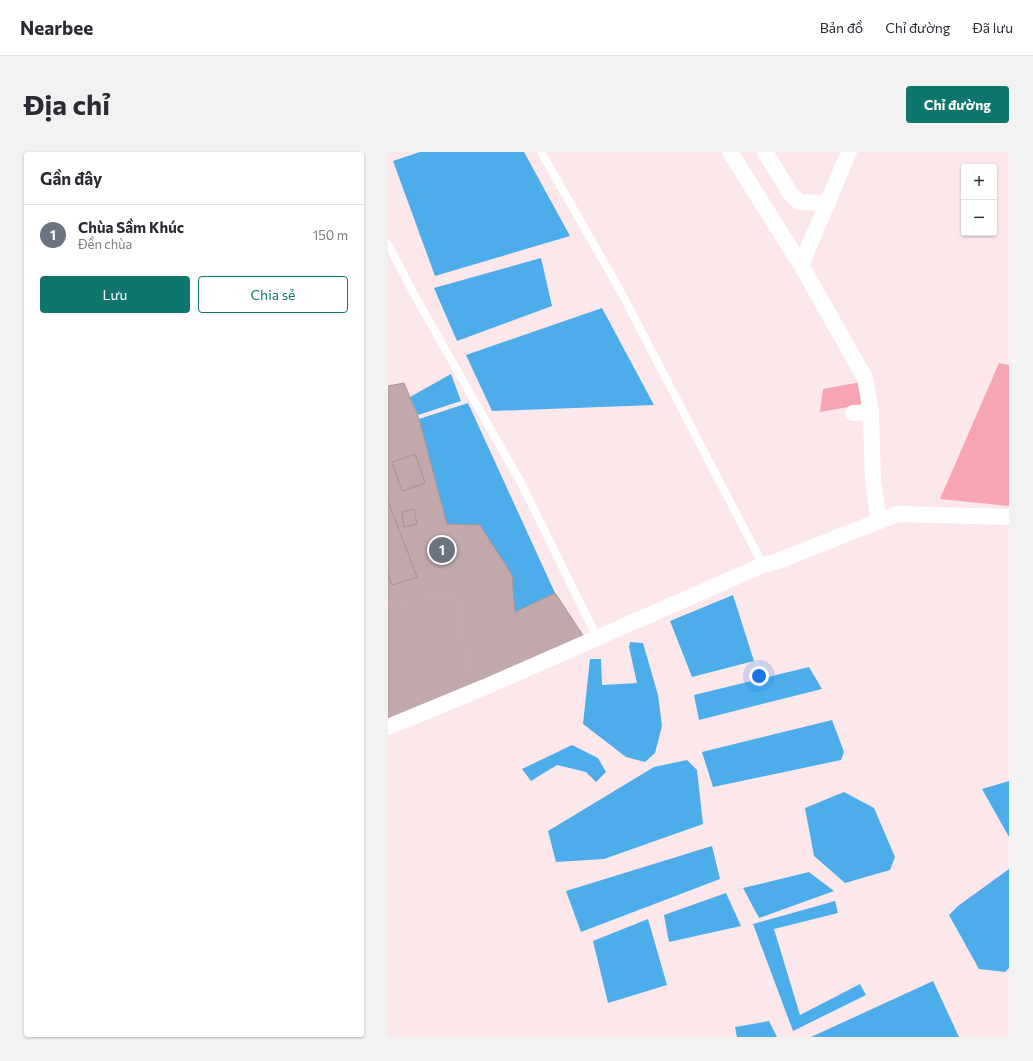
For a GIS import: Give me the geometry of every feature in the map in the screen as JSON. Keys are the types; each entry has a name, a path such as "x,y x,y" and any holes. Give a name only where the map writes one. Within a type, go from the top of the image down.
{"street":[{"path":"730,152 801,266 865,378 871,412 873,481 879,522"},
{"path":"765,152 790,193 799,202 828,203"},
{"path":"801,266 849,152"},
{"path":"853,413 871,412"},
{"path":"388,727 475,691 763,565 778,561 897,514 1009,517"}],"lane":[{"path":"541,152 622,294 763,565"},
{"path":"388,244 415,296 520,480 597,637"}],"path":[{"path":"388,604 433,597 456,598 471,686 475,691"}],"shaded area":[{"path":"999,363 1009,365 1009,506 940,499"},
{"path":"861,382 865,404 820,412 823,389"}],"water":[{"path":"420,152 524,152 570,236 435,276 393,161"},
{"path":"541,258 552,306 457,341 434,288"},
{"path":"602,308 654,405 492,411 466,355"},
{"path":"451,374 461,401 418,415 410,397"},
{"path":"468,403 555,593 515,612 512,575 480,525 447,524 419,419"},
{"path":"733,595 754,661 692,677 670,621"},
{"path":"630,642 643,643 658,695 662,726 655,753 645,762 626,757 583,724 590,659 601,659 602,685 637,683 629,647"},
{"path":"809,667 822,689 699,720 694,695"},
{"path":"832,720 844,752 841,760 713,787 702,752"},
{"path":"572,745 598,758 606,772 596,782 586,772 557,765 531,781 522,769"},
{"path":"687,760 697,770 703,824 604,859 556,862 548,831 654,767"},
{"path":"1009,781 1009,837 982,789"},
{"path":"844,792 874,808 895,857 890,870 845,883 814,856 805,808"},
{"path":"712,846 720,879 581,932 566,891"},
{"path":"1009,869 1009,968 1005,972 979,969 949,915 958,906"},
{"path":"809,872 834,891 759,918 743,888"},
{"path":"726,893 741,926 669,942 664,915"},
{"path":"835,901 838,913 774,929 800,1015 860,984 866,995 793,1031 753,924"},
{"path":"648,919 667,985 608,1003 593,941"},
{"path":"933,981 959,1037 811,1037"},
{"path":"769,1021 777,1037 737,1037 735,1027"}],"building":[{"path":"404,383 419,419 447,524 480,525 512,575 515,612 555,593 584,637 388,722 388,386"},
{"path":"415,454 425,483 402,491 392,462"},
{"path":"388,501 417,577 392,585 388,574"},
{"path":"414,509 417,524 404,527 402,512"}],"place":[{"name":"Chùa Sầm Khúc","path":"442,550"}]}
